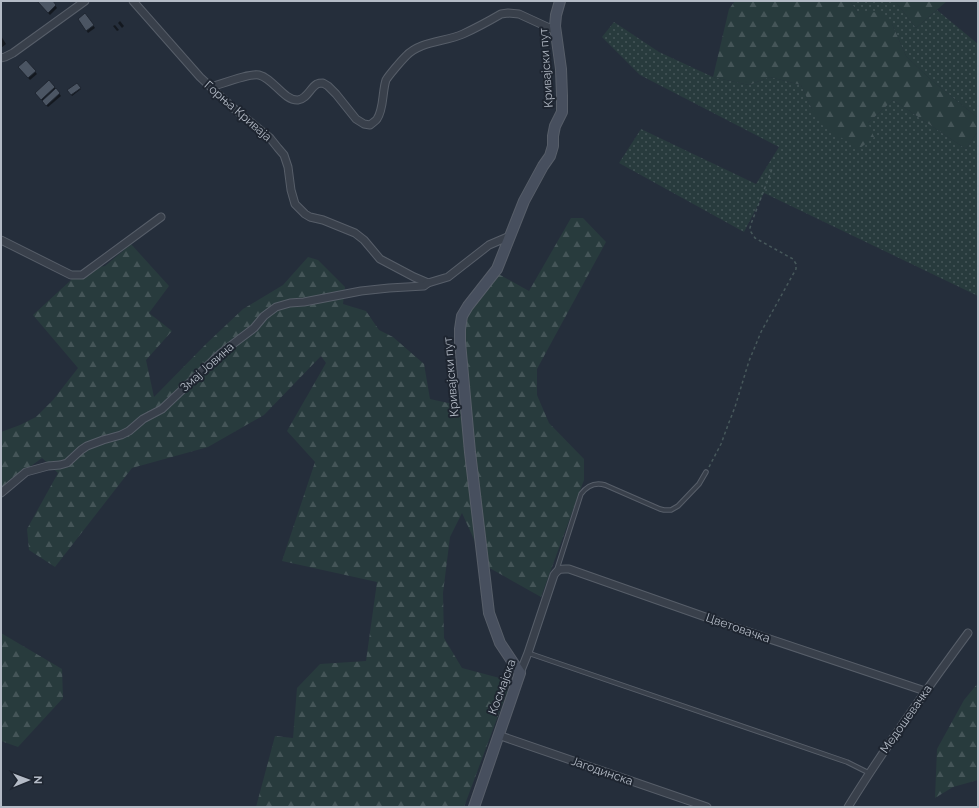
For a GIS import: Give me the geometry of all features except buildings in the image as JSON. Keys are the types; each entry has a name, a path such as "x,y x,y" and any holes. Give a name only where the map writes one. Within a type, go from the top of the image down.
{"street":[{"path":"1,58 13,53 85,1"},
{"name":"Горња Криваја","path":"133,1 200,77 232,107 270,138 284,155 288,166 291,190 295,204 299,209 310,217 323,220 355,233 364,240 380,259 428,283"},
{"name":"Кривајски пут","path":"520,674 500,643 489,613 470,452 460,329 462,316 468,306 496,269 524,201 550,156 553,146 552,136 562,112 561,69 556,31 556,15 560,1"},
{"path":"211,87 251,75 260,75 291,99 299,100 317,84 323,83 336,94 356,119 364,124 370,125 377,120 381,112 383,91 387,78 406,55 418,48 430,43 463,34 501,14 514,12 556,31"},
{"path":"1,240 71,275 82,275 161,217"},
{"path":"428,283 448,277 489,245 510,236"},
{"name":"Змај Јовина","path":"1,493 26,472 67,463 87,446 121,435 137,426 143,419 162,409 221,354 254,328 264,316 276,307 290,302 304,302 361,291 424,286 428,283"},
{"name":"Цветовачка","path":"555,573 562,569 569,569 925,691"},
{"name":"Космајска","path":"474,807 555,573"},
{"name":"Медошевачка","path":"848,807 869,772 968,632"},
{"name":"Јагодинска","path":"498,735 707,807"}],"lane":[{"path":"555,573 581,494 588,487 597,484 605,485 660,509 671,510 678,506 699,484 706,472"},
{"path":"528,653 847,762 869,772"}],"path":[{"path":"706,472 728,425 749,361 761,332 796,268 796,264 793,259 755,238 751,232 751,224 772,169"}],"green space":[{"path":"735,1 850,1 858,13 879,12 892,24 906,56 930,79 978,118 978,131 966,149 893,100 868,123 874,137 859,149 823,126 812,109 801,85 770,77 749,85 713,77 729,9"},
{"path":"850,1 895,1 916,28 937,10 978,44 978,118 930,79 906,56 892,24 858,13"},
{"path":"895,1 947,1 916,28"},
{"path":"614,22 659,52 713,77 749,85 770,77 801,85 812,109 868,123 893,100 966,149 978,131 978,296 764,193 744,232 619,163 641,129 756,184 779,147 640,75 602,37"},
{"path":"571,218 583,218 606,242 537,369 537,395 549,423 584,459 584,480 541,597 486,566 462,513 450,537 443,593 444,638 462,668 511,681 464,807 256,807 275,736 293,738 297,688 320,664 366,661 377,582 282,561 315,462 287,431 326,363 321,356 264,415 208,447 132,468 55,567 29,550 27,529 58,473 42,458 1,488 1,432 36,417 53,400 78,368 33,315 82,270 105,266 131,244 169,286 149,313 172,331 146,360 154,397 243,309 283,285 308,257 318,260 345,287 343,304 366,311 379,330 393,337 424,364 430,399 471,408 464,339 469,303 495,272 529,291"},
{"path":"1,633 62,669 63,698 18,747 1,741"},
{"path":"978,683 978,780 953,787 935,798 937,749 964,700"}]}
